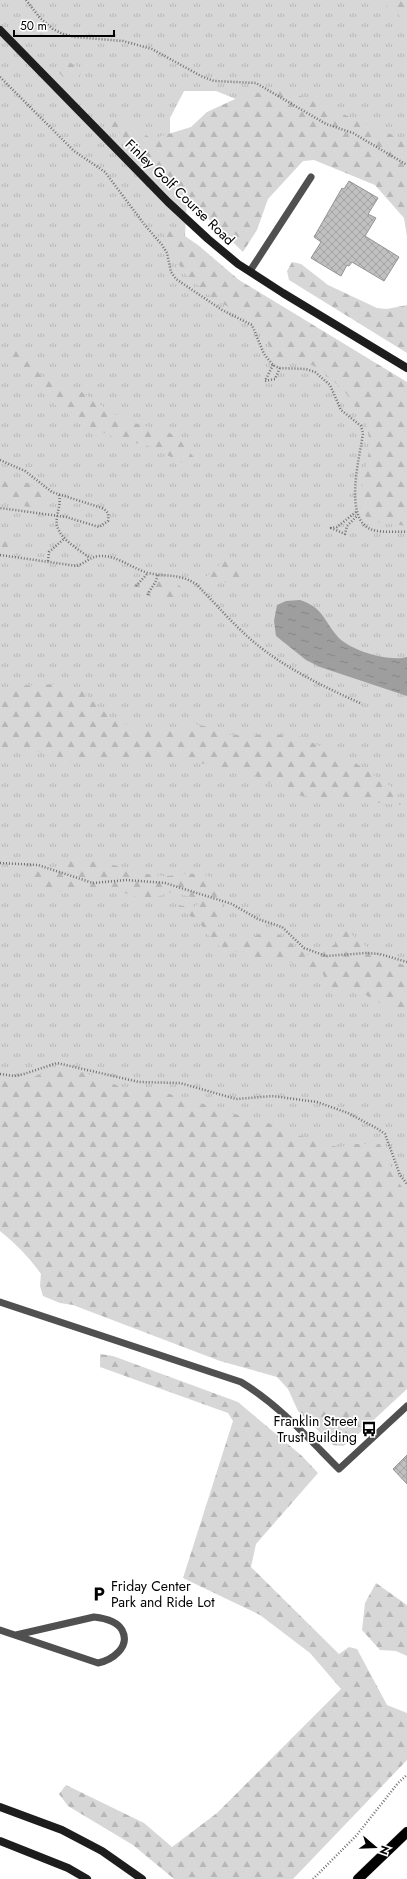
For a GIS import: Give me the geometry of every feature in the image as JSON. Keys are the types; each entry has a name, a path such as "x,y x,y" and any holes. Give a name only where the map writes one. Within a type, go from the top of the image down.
{"main road":[{"path":"358,1879 407,1832"}],"street":[{"name":"Finley Golf Course Road","path":"0,30 168,202 208,239 250,271 407,368"},
{"path":"0,1807 62,1830 102,1851 142,1879"},
{"path":"0,1841 68,1868 87,1879"}],"lane":[{"path":"250,271 311,177"},
{"path":"0,1302 241,1382 258,1392 280,1410 339,1469 407,1406"},
{"path":"0,1630 98,1663 108,1661 119,1653 123,1641 122,1630 115,1623 94,1617 16,1635"}],"path":[{"path":"26,0 40,18 53,29 63,34 75,37 123,41 152,49 202,76 214,80 256,82 326,124 353,133 407,165"},
{"path":"0,77 74,151 105,172 144,224 162,244 167,253 171,272 176,279 222,310 252,326 264,354 273,365 280,368 297,367 315,372 333,390 341,410 361,426 363,433 355,490 357,516 363,524 372,530 407,532"},
{"path":"273,365 265,381 275,379 280,368"},
{"path":"0,460 25,471 52,492 102,508 107,511 109,516 108,521 99,527 57,516 0,508"},
{"path":"59,495 61,501 57,516 59,532 90,558"},
{"path":"356,512 337,527 331,528 345,534 347,526 357,516"},
{"path":"48,561 50,552 65,538"},
{"path":"0,555 77,566 90,558 111,557 148,573 181,576 196,584 241,629 267,652 308,678 362,704"},
{"path":"136,586 148,573"},
{"path":"148,595 157,578 157,574"},
{"path":"0,863 38,865 93,883 127,880 165,883 232,904 258,919 282,927 304,948 326,956 380,954 407,962"},
{"path":"0,1074 14,1076 57,1063 139,1082 180,1083 236,1099 272,1096 317,1102 348,1113 382,1132 388,1142 400,1175 407,1184"},
{"path":"313,1879 356,1836 398,1783 407,1775"}],"green space":[{"path":"0,0 407,0 407,176 268,112 216,91 184,91 170,118 170,149 187,199 185,236 211,263 407,385 407,1255 0,1104"},
{"path":"378,0 407,0 407,27 398,14"},
{"path":"63,59 82,69 78,82 61,75 56,66"},
{"path":"286,90 407,141 407,237 404,218 375,185 314,160 303,161 268,199 257,230 243,252 211,221 136,156 107,125 115,121 126,122 152,139 191,127 207,112 246,94"},
{"path":"164,222 198,245 239,280 407,382 407,526 370,521 360,510 363,479 370,447 367,425 346,393 319,367 292,360 275,359 260,324 214,299 185,274 170,250"},
{"path":"292,262 301,264 328,285 377,308 387,309 407,305 407,353 289,280 287,271"},
{"path":"10,348 20,349 41,376 50,382 80,391 123,420 168,432 178,438 197,461 187,465 149,446 118,439 78,421 57,407 22,365 13,367 2,354"},
{"path":"0,475 19,480 40,489 49,497 47,503 34,507 17,504 0,492"},
{"path":"0,525 8,532 11,543 3,551 0,550"},
{"path":"232,556 242,569 241,578 221,582 201,580 224,561"},
{"path":"173,580 182,588 172,598 159,599 132,589 133,584"},
{"path":"56,684 81,690 112,719 146,731 173,731 194,724 214,728 224,735 296,735 354,762 392,787 401,805 293,795 256,776 175,757 94,758 75,763 44,752 0,751 0,693 21,686"},
{"path":"66,859 104,863 142,873 163,876 198,874 208,876 218,887 224,912 218,925 219,932 240,939 245,939 256,936 270,928 313,959 335,944 336,934 347,931 380,957 407,966 407,1011 398,1013 362,993 341,990 328,986 322,972 274,957 259,958 221,948 212,940 202,926 177,905 194,907 200,903 199,899 172,892 146,900 106,887 71,892 45,892 31,884 30,874 34,871 54,873"},
{"path":"69,1068 103,1079 127,1090 143,1092 153,1090 194,1100 220,1111 257,1119 324,1145 341,1147 351,1144 380,1144 398,1182 407,1193 407,1389 352,1440 343,1446 333,1445 298,1411 288,1389 277,1377 220,1361 73,1305 60,1303 43,1296 40,1286 41,1274 22,1251 0,1231 0,1080 20,1083 45,1072"},
{"path":"100,1354 113,1356 238,1402 302,1456 318,1473 256,1544 251,1567 339,1654 349,1647 357,1649 387,1705 407,1713 407,1760 293,1879 174,1879 133,1845 68,1806 59,1794 66,1785 144,1823 172,1847 217,1813 341,1689 310,1653 260,1615 183,1578 233,1421 228,1413 100,1367"},
{"path":"376,1583 407,1605 407,1656 396,1651 380,1650 362,1630 365,1603"}],"water":[{"path":"300,600 308,603 319,611 338,637 352,647 381,657 407,657 407,696 320,667 306,660 276,636 274,621 277,605 286,601"}],"building":[{"path":"349,181 378,198 368,214 376,218 365,236 399,257 384,281 352,262 349,266 347,265 341,276 311,258 321,242 314,237 342,188 344,189"},
{"path":"407,1455 407,1484 393,1469"}],"place":[{"name":"Franklin Street Trust Building","path":"369,1429"},
{"name":"Friday Center Park and Ride Lot","path":"99,1594"}]}
